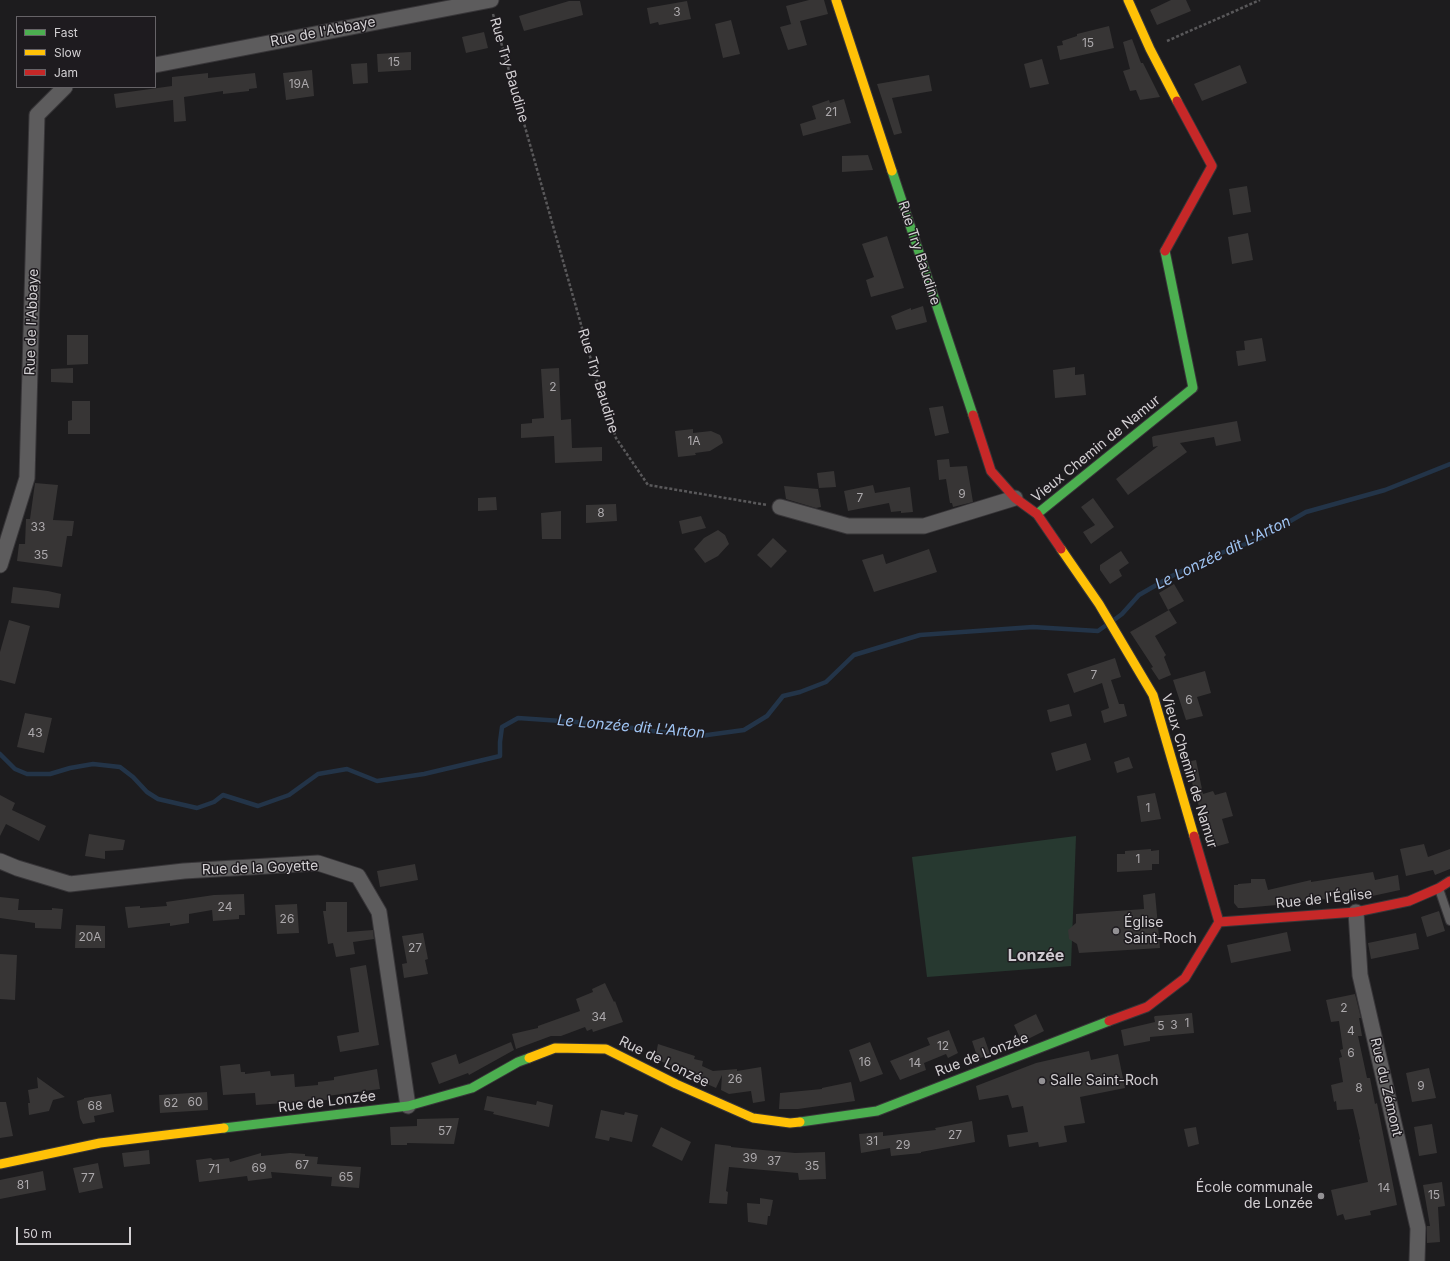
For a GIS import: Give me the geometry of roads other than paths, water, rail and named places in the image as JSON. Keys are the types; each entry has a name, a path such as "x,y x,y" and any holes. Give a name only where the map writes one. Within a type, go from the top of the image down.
{"street":[{"name":"Rue de l'Abbaye","path":"156,64 490,0"},
{"name":"Rue Try Baudine","path":"836,0 991,471 1015,498 1037,514"},
{"name":"Vieux Chemin de Namur","path":"1128,0 1150,49 1212,166 1165,251 1193,388 1037,514 1105,614 1153,695 1219,922"},
{"name":"Rue de l'Abbaye","path":"0,565 27,478 37,115 64,88"},
{"path":"780,507 848,526 924,526 1015,498"},
{"name":"Rue de la Goyette","path":"0,861 17,868 70,884 184,871 318,863 358,876 379,912 408,1106"},
{"name":"Rue de l'Église","path":"1219,922 1356,912 1409,901 1439,888 1450,881"},
{"name":"Rue du Zémont","path":"1356,912 1360,975 1418,1228 1417,1261"},
{"name":"Rue de Lonzée","path":"0,1164 100,1143 408,1106 472,1088 518,1062 554,1048 606,1049 676,1084 753,1118 790,1123 877,1111 1147,1007 1185,978 1219,922"}],"lane":[{"path":"1439,888 1450,921"}],"waterway":[{"name":"Le Lonzée dit L'Arton","path":"1114,620 1122,614 1139,595 1172,576 1210,557 1259,539 1306,512 1385,490 1450,464"},
{"name":"Le Lonzée dit L'Arton","path":"0,754 15,769 27,774 50,774 70,768 93,764 120,767 133,777 147,792 158,799 197,808 214,802 223,795 258,806 289,795 318,774 347,769 377,781 424,774 500,756 502,727 518,718 605,724 700,736 744,730 767,716 783,696 800,692 826,682 854,655 920,635 1033,627 1098,631 1105,626"}],"place":[{"name":"Église Saint-Roch","path":"1116,931"},
{"name":"Salle Saint-Roch","path":"1042,1081"},
{"name":"École communale de Lonzée","path":"1321,1196"}],"district":[{"name":"Lonzée","path":"1036,956"}]}
